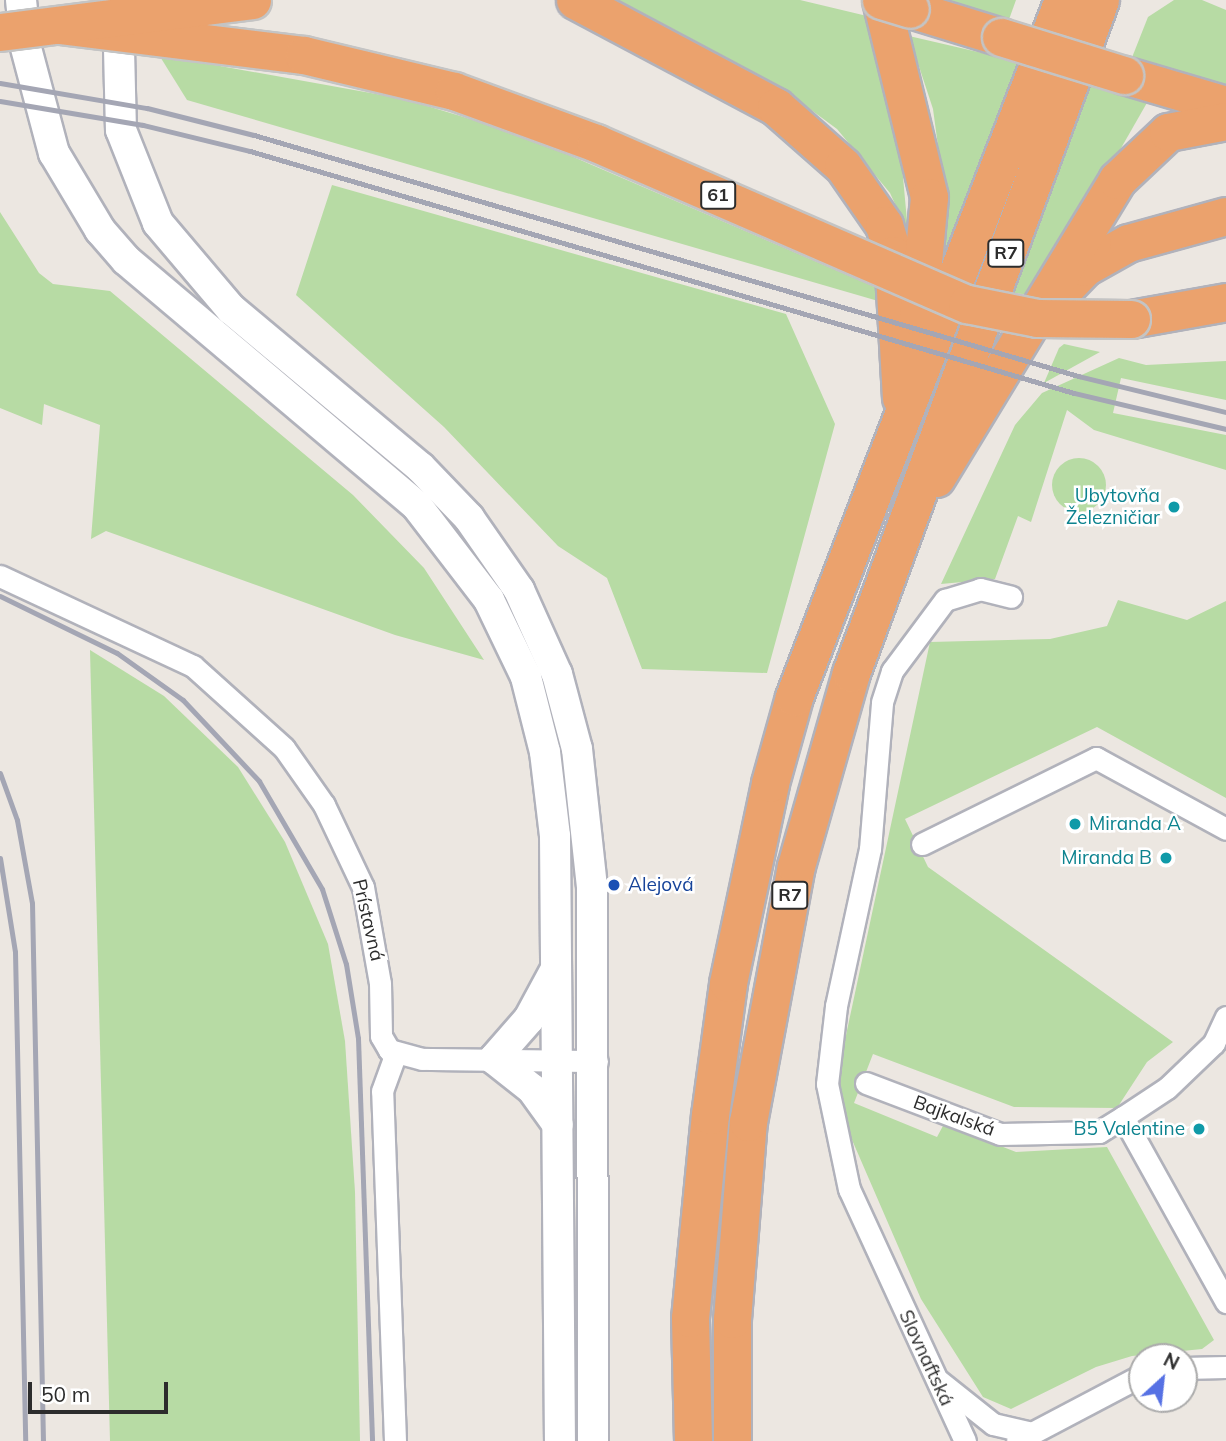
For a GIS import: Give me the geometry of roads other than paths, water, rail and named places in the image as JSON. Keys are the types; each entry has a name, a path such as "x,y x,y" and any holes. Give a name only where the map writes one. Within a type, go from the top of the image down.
{"highway":[{"path":"17,22 59,25 252,0"},
{"path":"575,0 787,114 867,195 893,255 901,417"},
{"name":"R7","path":"693,1441 690,1318 697,1224 728,983 756,841 794,697 1063,0"},
{"name":"R7","path":"732,1441 737,1227 770,993 821,771 912,505 1100,0"},
{"path":"901,417 929,197 891,3 1226,105"},
{"name":"61","path":"59,25 304,55 454,91 596,143 967,304 1037,318 1131,319 1226,302"},
{"path":"912,505 952,459 1074,245 1137,156 1168,132 1226,121"},
{"path":"1030,324 1085,267 1128,243 1226,216"}],"main road":[{"path":"17,22 40,120 75,195 126,260 400,489 489,600 526,677 545,751 555,836 559,1060 560,1441"},
{"path":"119,49 127,155 158,223 190,267 441,487 495,552 530,611 557,674 582,780 597,1061 593,1441"},
{"path":"556,969 529,1019 494,1059 532,1089 558,1125"}],"street":[{"name":"Prístavná","path":"0,576 193,666 284,748 324,805 363,887 380,983 381,1036 395,1055"},
{"name":"Slovnaftská","path":"965,1441 887,1274 838,1154 827,1084 876,812 882,702 907,645 945,600 980,589 1011,597"},
{"path":"922,844 1096,758 1226,829"},
{"name":"Bajkalská","path":"866,1083 1000,1134 1099,1132 1167,1088 1214,1043 1226,1017"},
{"path":"395,1441 382,1091 395,1055 597,1061"},
{"path":"1123,1117 1226,1303"},
{"path":"1198,1368 1226,1367"},
{"path":"934,1378 993,1424 1026,1438 1128,1383"}],"railway":[{"path":"0,83 147,108 254,135 1078,376 1226,412"},
{"path":"0,101 143,125 250,151 1074,393 1226,429"},
{"path":"0,596 117,653 183,700 259,781 322,889 346,964 358,1038 372,1441"},
{"path":"0,773 17,820 32,903 43,1441"},
{"path":"0,858 15,952 25,1441"}],"place":[{"name":"Ubytovňa Železničiar","path":"1174,507"},
{"name":"Miranda A","path":"1075,824"},
{"name":"Miranda B","path":"1166,858"},
{"name":"Alejová","path":"614,885"},
{"name":"B5 Valentine","path":"1199,1129"}]}
